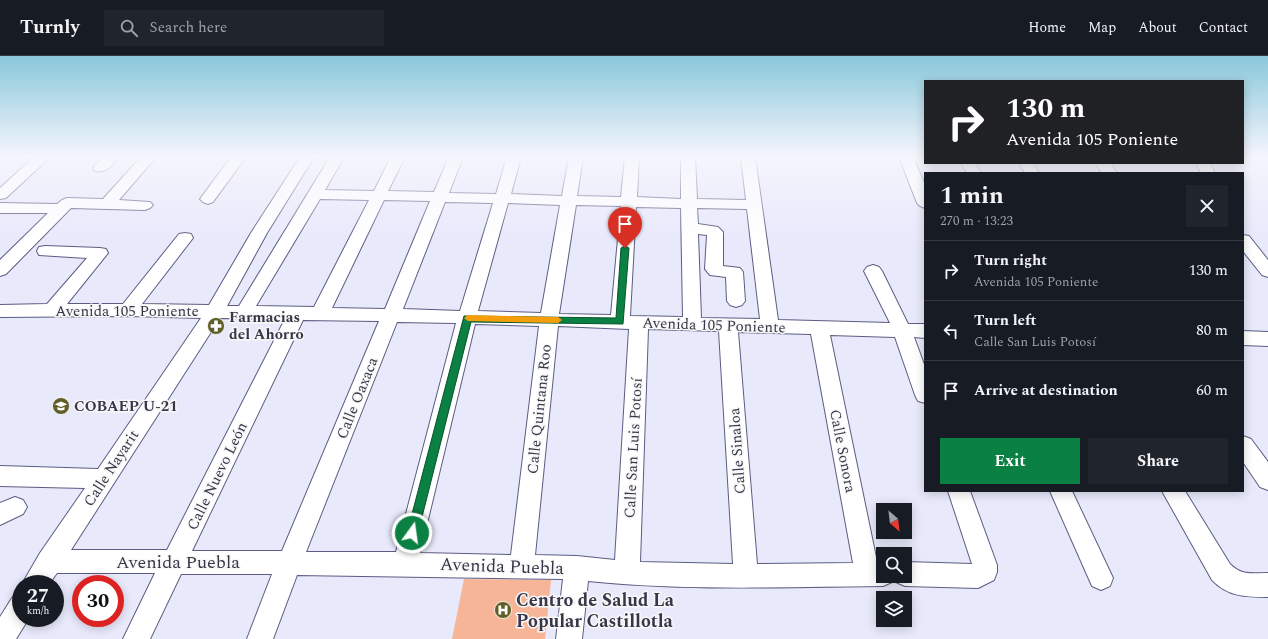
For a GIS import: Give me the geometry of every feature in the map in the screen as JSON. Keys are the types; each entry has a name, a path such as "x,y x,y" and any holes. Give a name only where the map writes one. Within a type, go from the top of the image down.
{"street":[{"path":"1,201 17,184"},
{"path":"107,204 125,184"},
{"path":"208,199 219,184"},
{"name":"Calle Nayarit","path":"41,575 215,311 259,233 290,184"},
{"path":"244,312 321,184"},
{"path":"320,314 385,184"},
{"name":"Calle Oaxaca","path":"260,639 289,563 446,184"},
{"path":"404,564 467,318 506,184"},
{"name":"Calle Quintana Roo","path":"522,567 549,320 571,184"},
{"name":"Calle San Luis Potosí","path":"627,573 630,322 628,202 630,184"},
{"path":"689,184 692,324"},
{"path":"751,184 770,327"},
{"path":"917,184 924,201"},
{"path":"315,194 754,204"},
{"path":"1,201 64,206 107,204 145,205"},
{"path":"0,270 64,206"},
{"path":"690,229 712,230 715,232 715,270 734,272 736,301"},
{"path":"128,310 185,238"},
{"path":"1244,241 1268,271"},
{"path":"45,251 100,253 52,311"},
{"path":"873,270 902,330 924,392"},
{"name":"Avenida 105 Poniente","path":"0,310 215,311 392,315 924,331"},
{"name":"Calle Nuevo León","path":"136,639 297,314"},
{"name":"Calle Sinaloa","path":"728,325 746,576"},
{"name":"Calle Sonora","path":"818,328 875,573"},
{"path":"1244,446 1268,480"},
{"path":"0,476 104,479"},
{"path":"912,574 978,576 984,572 985,565 959,492"},
{"path":"1061,492 1100,578"},
{"path":"1174,492 1221,572 1228,581 1239,585 1268,585"},
{"name":"Avenida Puebla","path":"50,561 404,564 576,568 627,573 746,576 875,573"},
{"path":"569,639 576,568"},
{"path":"1,639 12,621"}],"building":[{"name":"Centro de Salud La Popular Castillotla","path":"464,579 551,580 545,639 452,639"}],"slow traffic":[{"path":"468,318 558,320"}],"place":[{"name":"Farmacias del Ahorro","path":"216,326"},
{"name":"COBAEP U-21","path":"61,406"},
{"name":"Centro de Salud La Popular Castillotla","path":"503,610"}],"route":[{"path":"412,533 467,318 620,322 625,248"}]}
